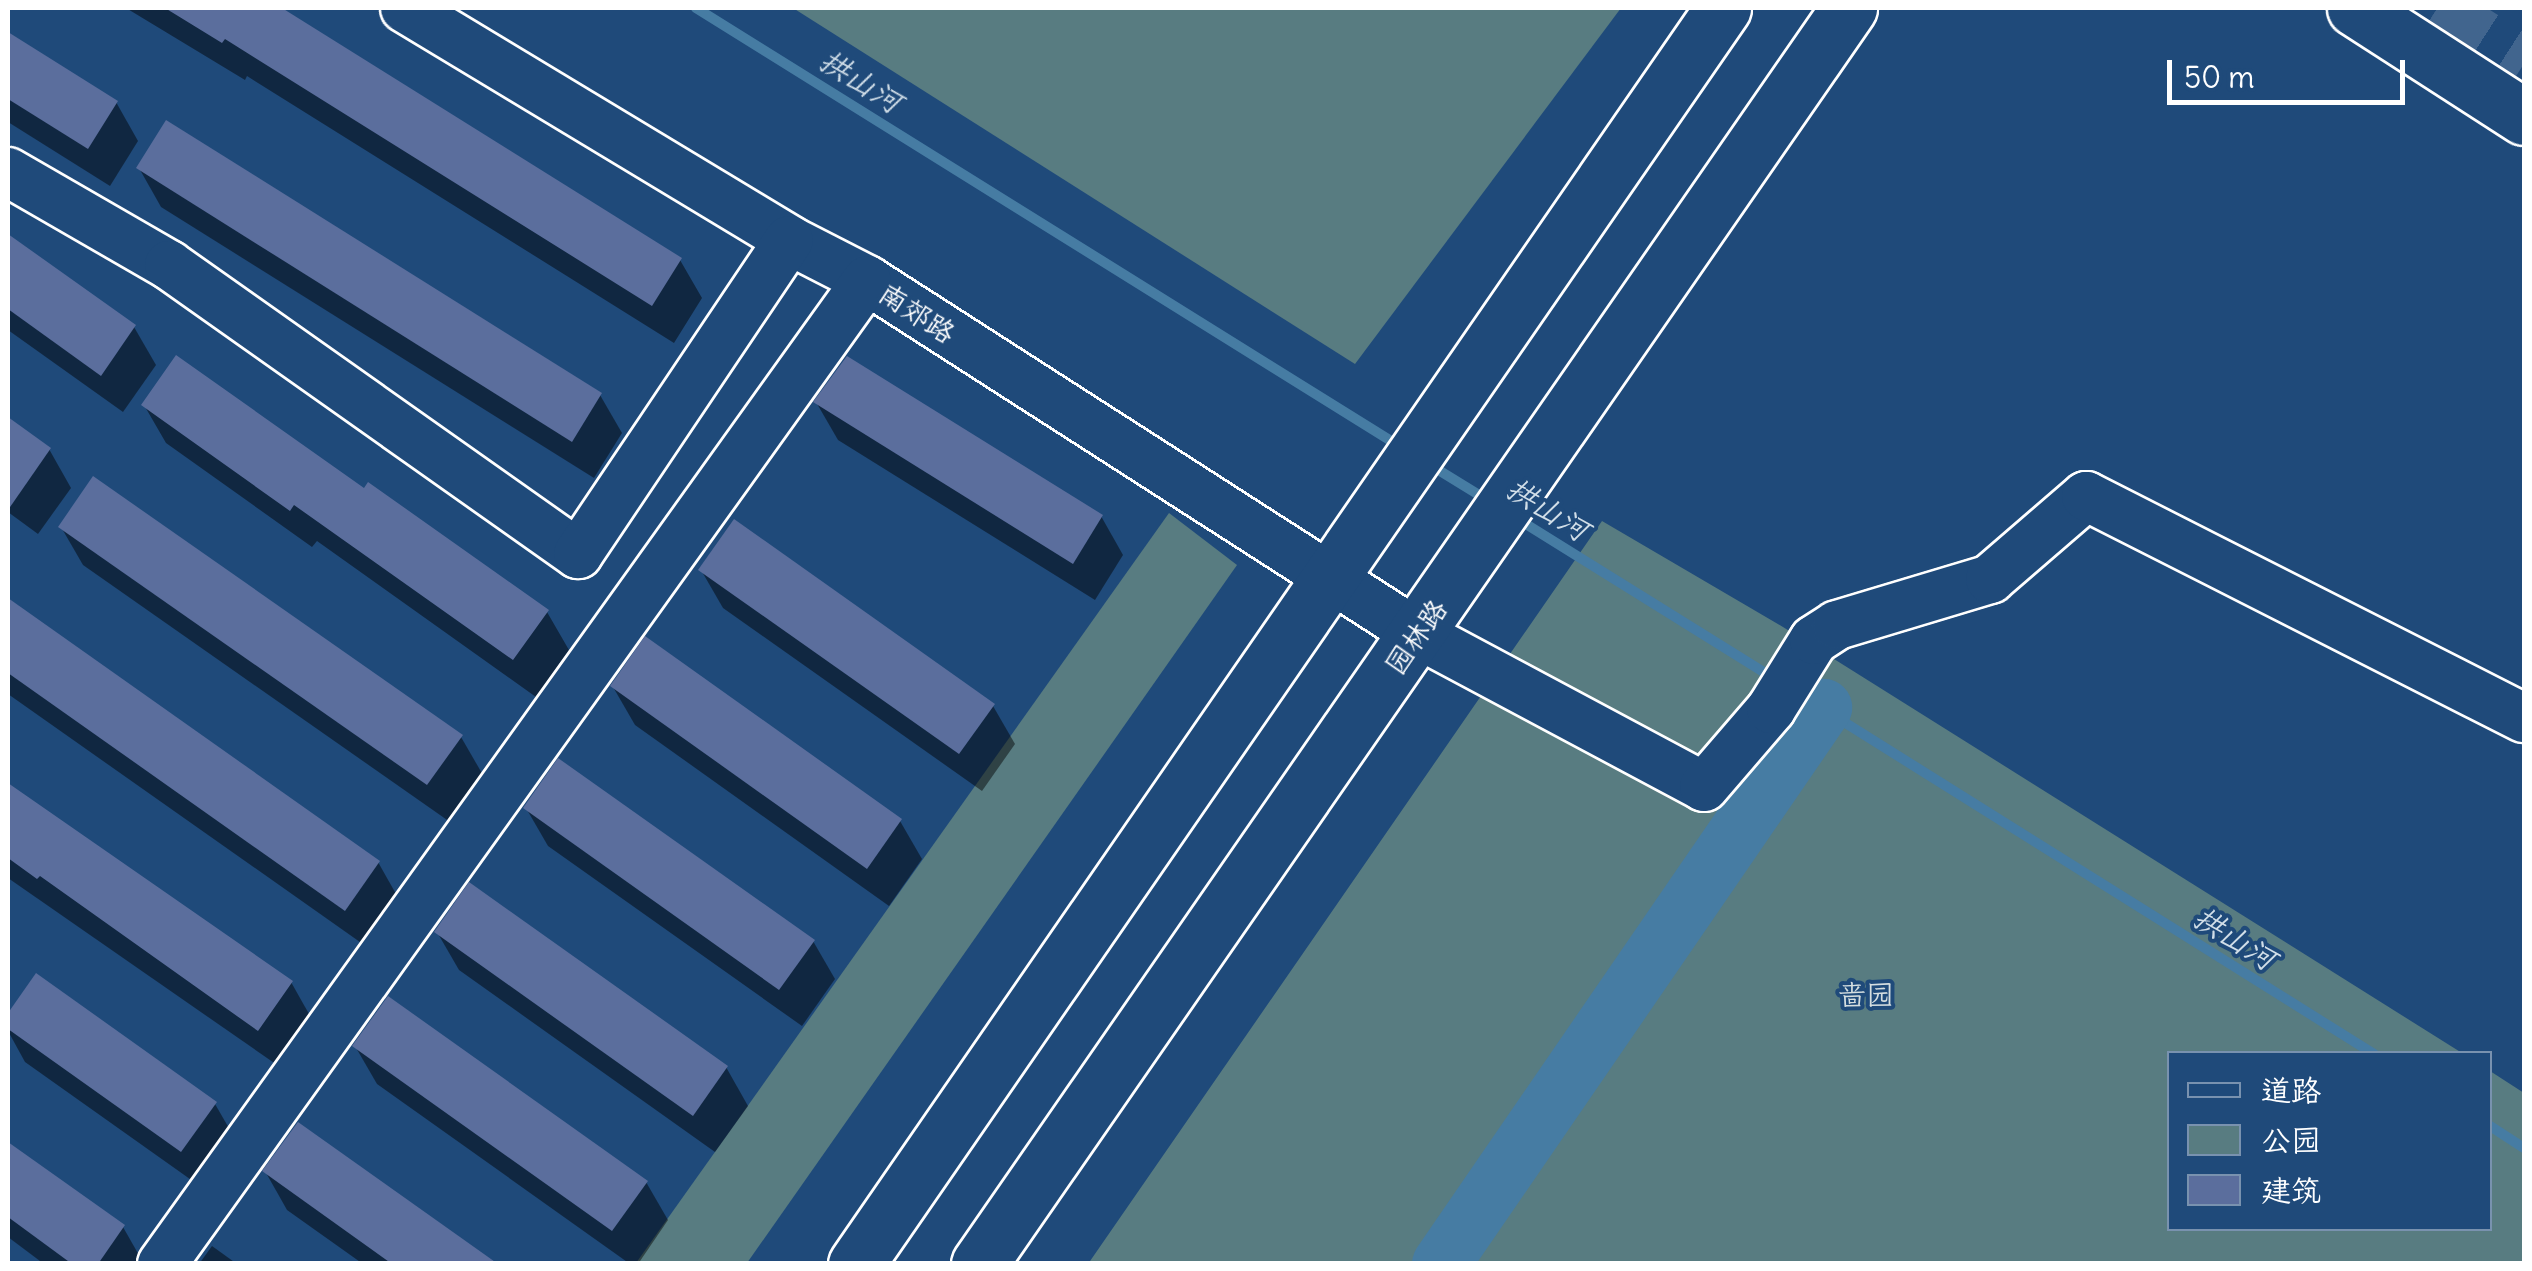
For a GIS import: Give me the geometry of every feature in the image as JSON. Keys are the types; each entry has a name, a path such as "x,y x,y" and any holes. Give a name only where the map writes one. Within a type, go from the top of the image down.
{"main road":[{"path":"856,1264 1723,8"},
{"name":"园林路","path":"979,1264 1848,8"},
{"path":"2355,8 2524,118"}],"street":[{"name":"南郊路","path":"406,8 789,240 867,280 1418,634 1704,786 1771,709 1814,640 1836,625 1990,578 2086,496 2524,718"},
{"path":"8,172 169,266 578,554 789,240"},
{"path":"162,1264 867,280"}],"green space":[{"path":"793,8 1621,8 1355,364"},
{"path":"1169,513 1237,565 747,1263 636,1263"},
{"name":"啬园","path":"1602,521 1783,627 2459,1051 2167,1051 2167,1231 2492,1231 2492,1072 2524,1093 2524,1263 1088,1264"}],"building":[{"path":"165,8 282,8 682,258 652,306 225,39 222,43"},
{"path":"8,32 118,101 88,149 8,99"},
{"path":"166,120 602,393 572,442 136,168"},
{"path":"8,234 136,325 101,376 8,309"},
{"path":"176,355 364,488 368,482 549,610 513,660 294,505 290,511 141,405"},
{"path":"847,356 1103,515 1073,564 813,402"},
{"path":"8,417 51,448 8,510"},
{"path":"93,476 463,735 427,785 58,527"},
{"path":"734,519 995,704 959,754 698,570"},
{"path":"8,598 380,861 345,911 8,673"},
{"path":"645,636 902,819 867,869 610,686"},
{"path":"558,758 815,940 779,990 523,808"},
{"path":"8,783 293,981 258,1031 40,876 37,879 8,858"},
{"path":"469,882 728,1066 693,1116 434,932"},
{"path":"36,973 217,1102 181,1152 8,1029 8,1013"},
{"path":"388,996 648,1181 612,1231 352,1046"},
{"path":"298,1122 498,1264 392,1264 262,1171"},
{"path":"8,1142 125,1225 98,1264 72,1264 8,1217"}],"waterway":[{"name":"拱山河","path":"696,8 1399,446"},
{"name":"拱山河","path":"1427,463 1489,501"},
{"name":"拱山河","path":"1516,518 1773,678"},
{"name":"拱山河","path":"1796,692 2369,1051"},
{"path":"1441,1264 1823,708"},
{"name":"拱山河","path":"2492,1127 2524,1148"}],"tunnel":[{"path":"2437,8 2524,64"}]}
